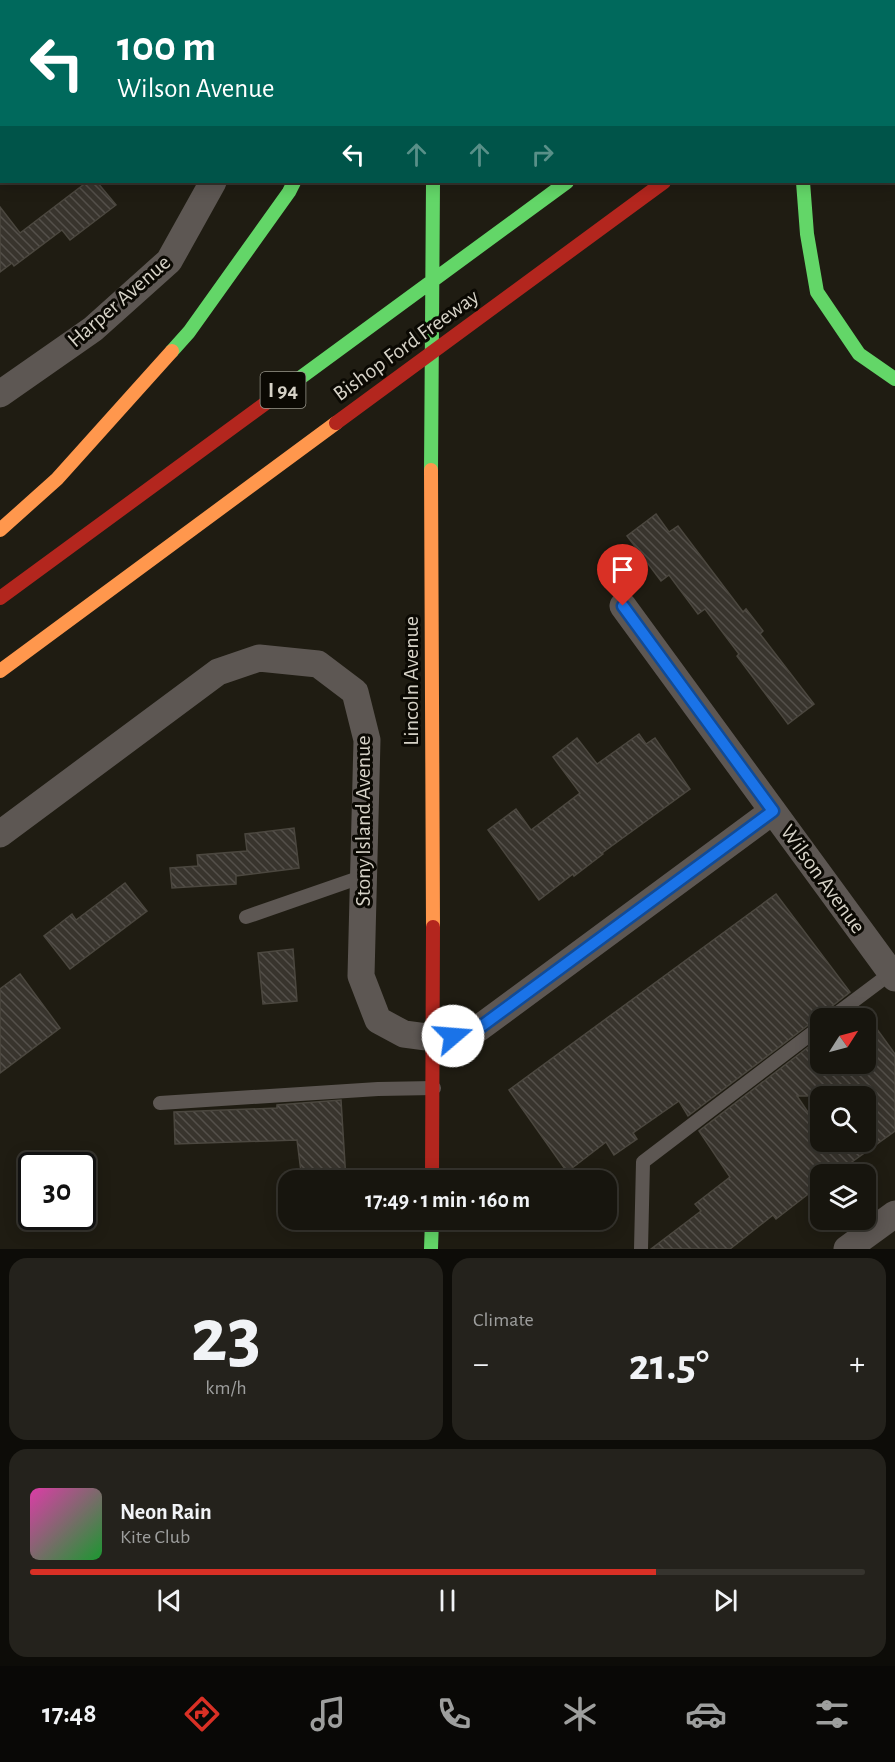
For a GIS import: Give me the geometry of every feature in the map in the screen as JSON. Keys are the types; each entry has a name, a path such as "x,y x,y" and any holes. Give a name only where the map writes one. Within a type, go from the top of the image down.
{"main road":[{"path":"0,530 57,479 189,332 294,183"},
{"name":"Lincoln Avenue","path":"432,1170 433,183"},
{"name":"Bishop Ford Freeway","path":"0,598 566,183"},
{"name":"Bishop Ford Freeway","path":"0,671 663,183"},
{"path":"803,183 807,234 817,291 859,354 895,379"}],"street":[{"name":"Harper Avenue","path":"0,394 93,328 169,261 212,183"},
{"name":"Wilson Avenue","path":"623,606 893,975"},
{"name":"Stony Island Avenue","path":"0,834 218,672 259,658 318,664 355,692 367,740 361,976 378,1020 404,1034 434,1038 471,1034 773,811"},
{"path":"847,1249 895,1214"}],"lane":[{"path":"246,917 364,876"},
{"path":"845,1008 893,975"},
{"path":"640,1249 643,1162 810,1035"},
{"path":"160,1103 378,1089 434,1089"}],"building":[{"path":"86,183 98,183 116,205 70,240 62,230 14,266 12,263 0,272 0,207 20,233"},
{"path":"656,514 669,532 678,526 743,612 746,609 763,631 760,634 814,704 788,724 705,609 698,614 669,575 661,581 627,536"},
{"path":"639,734 646,744 655,738 690,789 539,900 488,830 516,809 531,830 580,793 553,757 577,738 597,764"},
{"path":"294,828 299,868 236,876 236,884 172,888 170,868 198,866 197,855 247,851 245,834"},
{"path":"125,883 147,911 70,969 44,936 72,914 76,920"},
{"path":"776,894 850,992 830,1008 810,1008 810,1024 688,1116 679,1101 633,1133 637,1139 614,1155 606,1142 570,1170 566,1170 509,1090"},
{"path":"293,949 297,1001 263,1004 258,953"},
{"path":"20,974 60,1028 0,1073 0,989"},
{"path":"876,1028 895,1054 895,1131 876,1145 876,1086 810,1086 810,1096 797,1096 810,1115 810,1152 866,1152 849,1164 810,1164 810,1193 776,1219 773,1215 730,1249 651,1249 701,1211 695,1204 730,1177 699,1131 810,1046 810,1074 876,1074"},
{"path":"341,1100 345,1170 301,1170 297,1140 175,1144 174,1112 277,1108 277,1105"}],"traffic: fast":[{"path":"172,351 189,332 294,183"},
{"path":"431,470 433,183"},
{"path":"285,389 566,183"},
{"path":"803,183 807,234 817,292 859,354 895,379"},
{"path":"431,1249 432,1230"}],"traffic: slow":[{"path":"0,530 57,479 172,351"},
{"path":"0,671 336,423"},
{"path":"431,470 433,927"}],"traffic: jam":[{"path":"336,423 663,183"},
{"path":"0,598 285,389"},
{"path":"432,1170 433,927"}],"route":[{"path":"453,1036 471,1034 773,811 623,606"}]}
